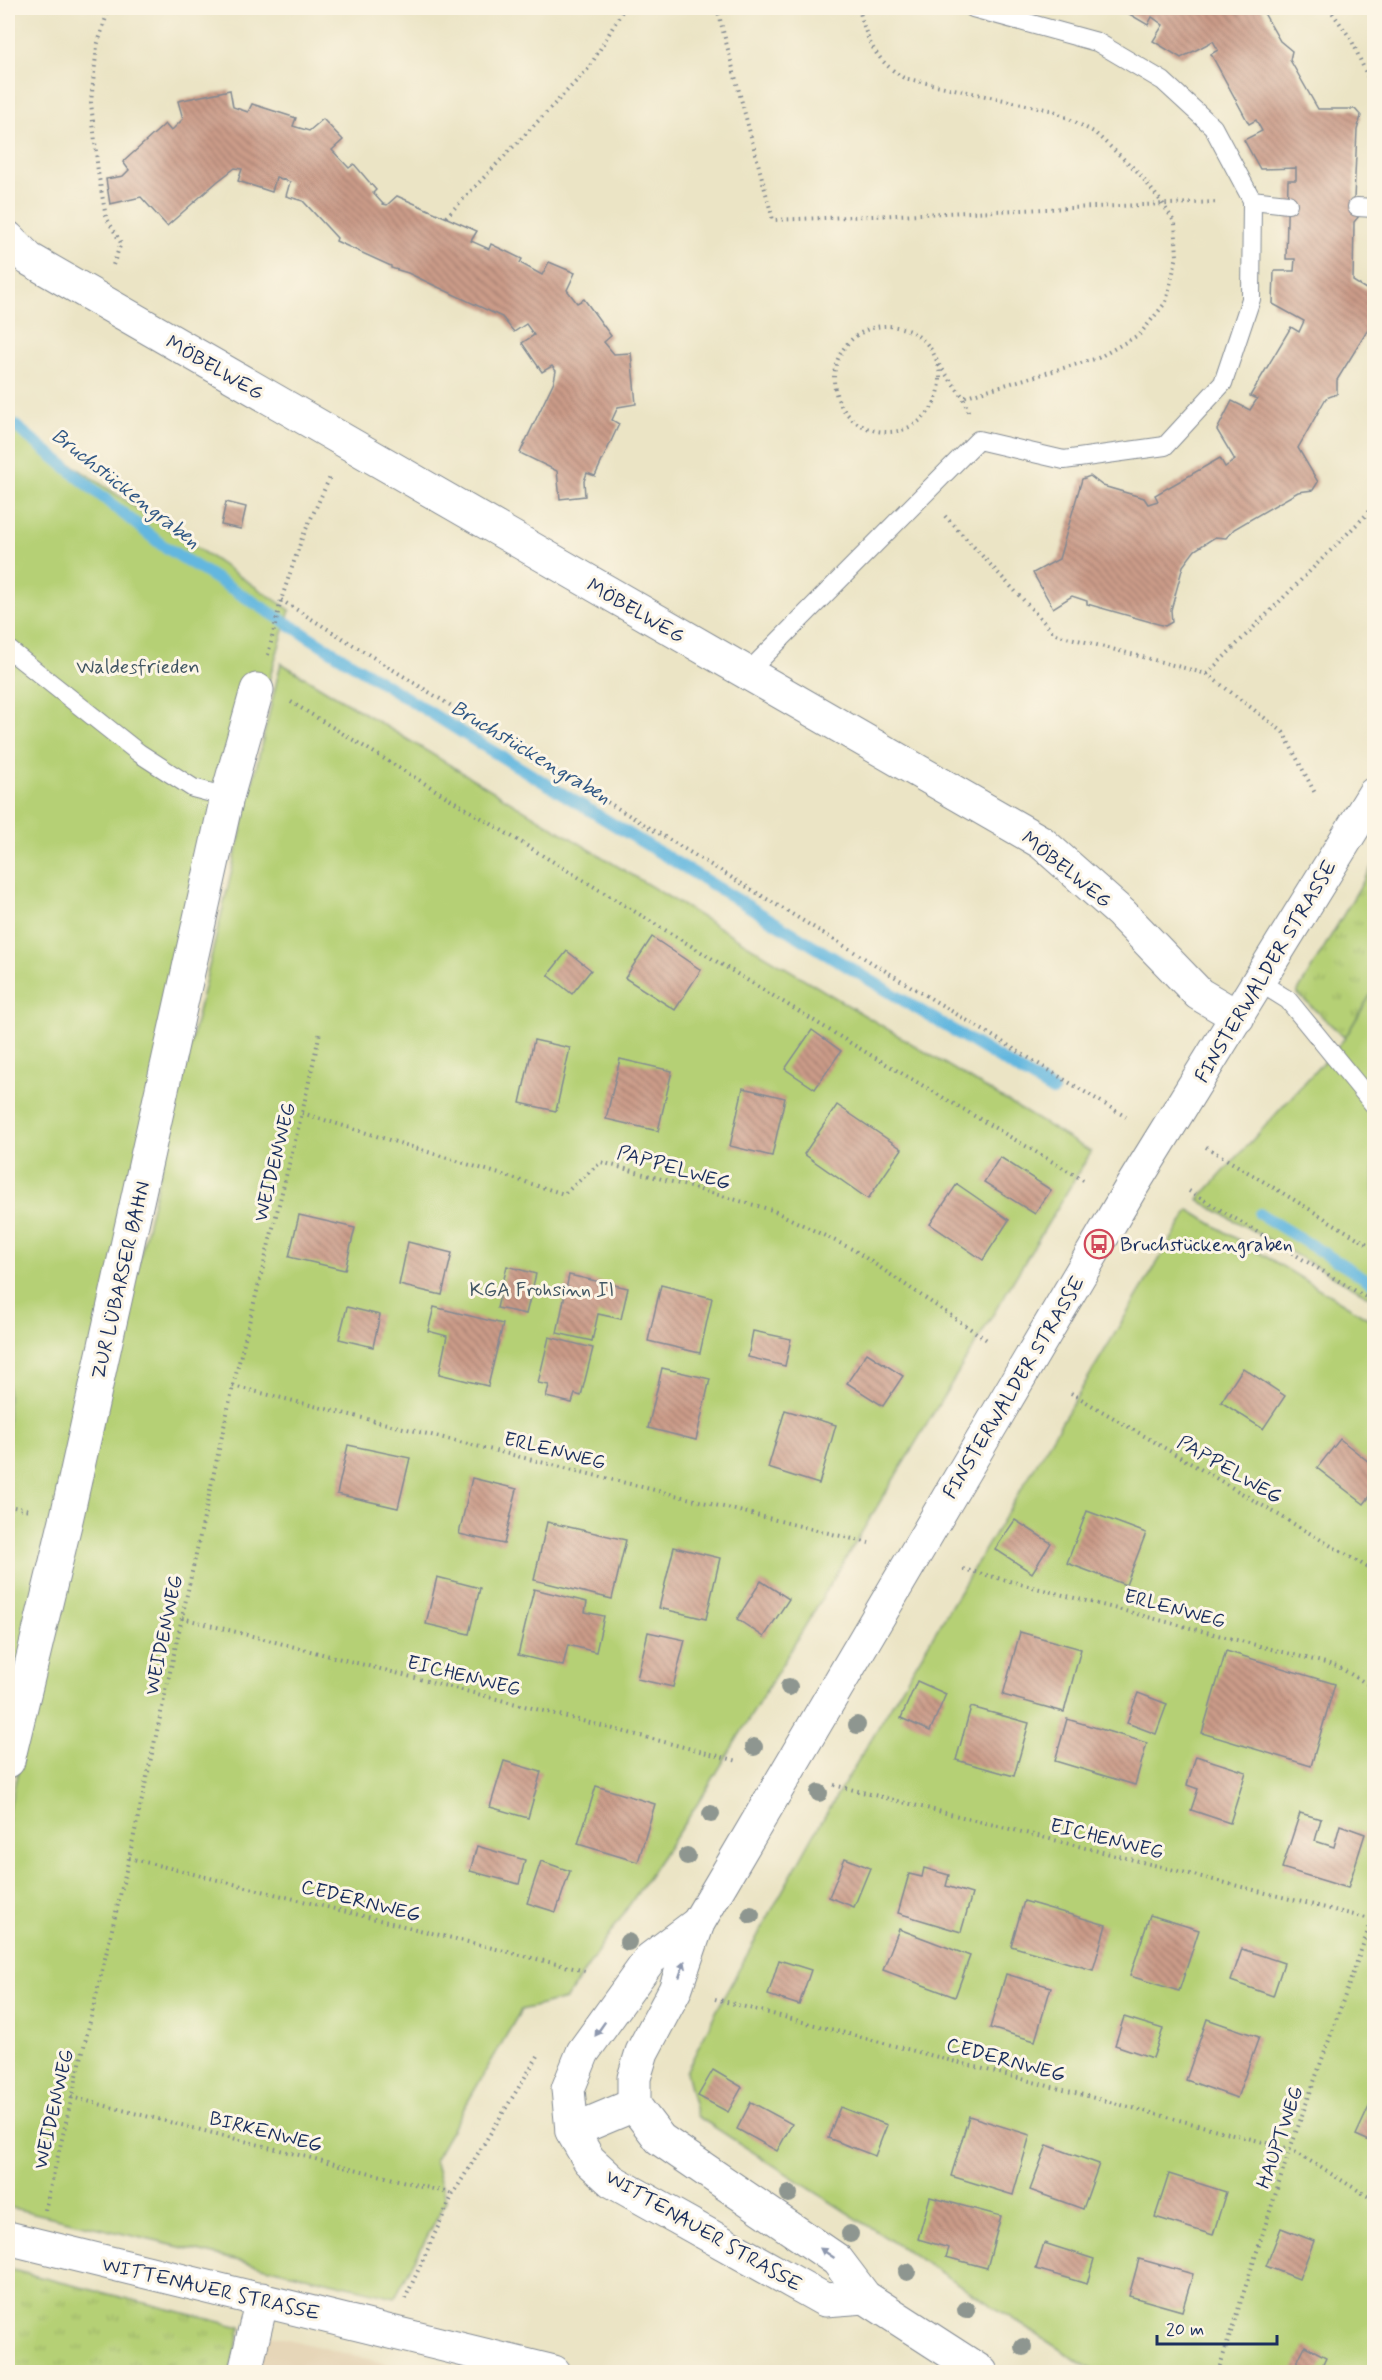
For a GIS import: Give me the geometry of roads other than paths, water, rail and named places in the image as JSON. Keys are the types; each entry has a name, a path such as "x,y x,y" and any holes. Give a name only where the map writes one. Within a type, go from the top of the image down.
{"street":[{"name":"MÖBELWEG","path":"8,238 29,260 1041,842 1120,913 1199,994 1238,1017"},
{"name":"ZUR LÜBARSER BAHN","path":"8,1761 70,1505 227,797 257,690"},
{"name":"FINSTERWALDER STRASSE","path":"634,2105 634,2078 642,2052 675,1990 698,1923 1129,1191 1374,794"},
{"name":"FINSTERWALDER STRASSE","path":"572,2131 568,2089 584,2052 650,1959 698,1923"},
{"path":"572,2131 634,2105 660,2139 837,2260 865,2297 981,2373"},
{"name":"WITTENAUER STRASSE","path":"572,2131 589,2160 612,2181 825,2300 865,2297"},
{"name":"WITTENAUER STRASSE","path":"22,2242 262,2299 554,2373"},
{"path":"245,2373 262,2299"}],"lane":[{"path":"747,673 978,440 1064,460 1165,446 1223,382 1251,299 1252,200 1213,127 1163,81 1097,42 973,8"},
{"path":"1252,200 1288,204"},
{"path":"8,649 139,753 193,788 227,797"},
{"path":"1259,982 1288,1000 1374,1105"}],"waterway":[{"name":"Bruchstückengraben","path":"8,420 162,545 474,740 1053,1091"},
{"name":"Bruchstückengraben","path":"1260,1214 1374,1284"}],"place":[{"name":"Bruchstückengraben","path":"1099,1244"}],"park label":[{"name":"Waldesfrieden","path":"138,666"},
{"name":"KGA Frohsinn II","path":"542,1289"}]}
